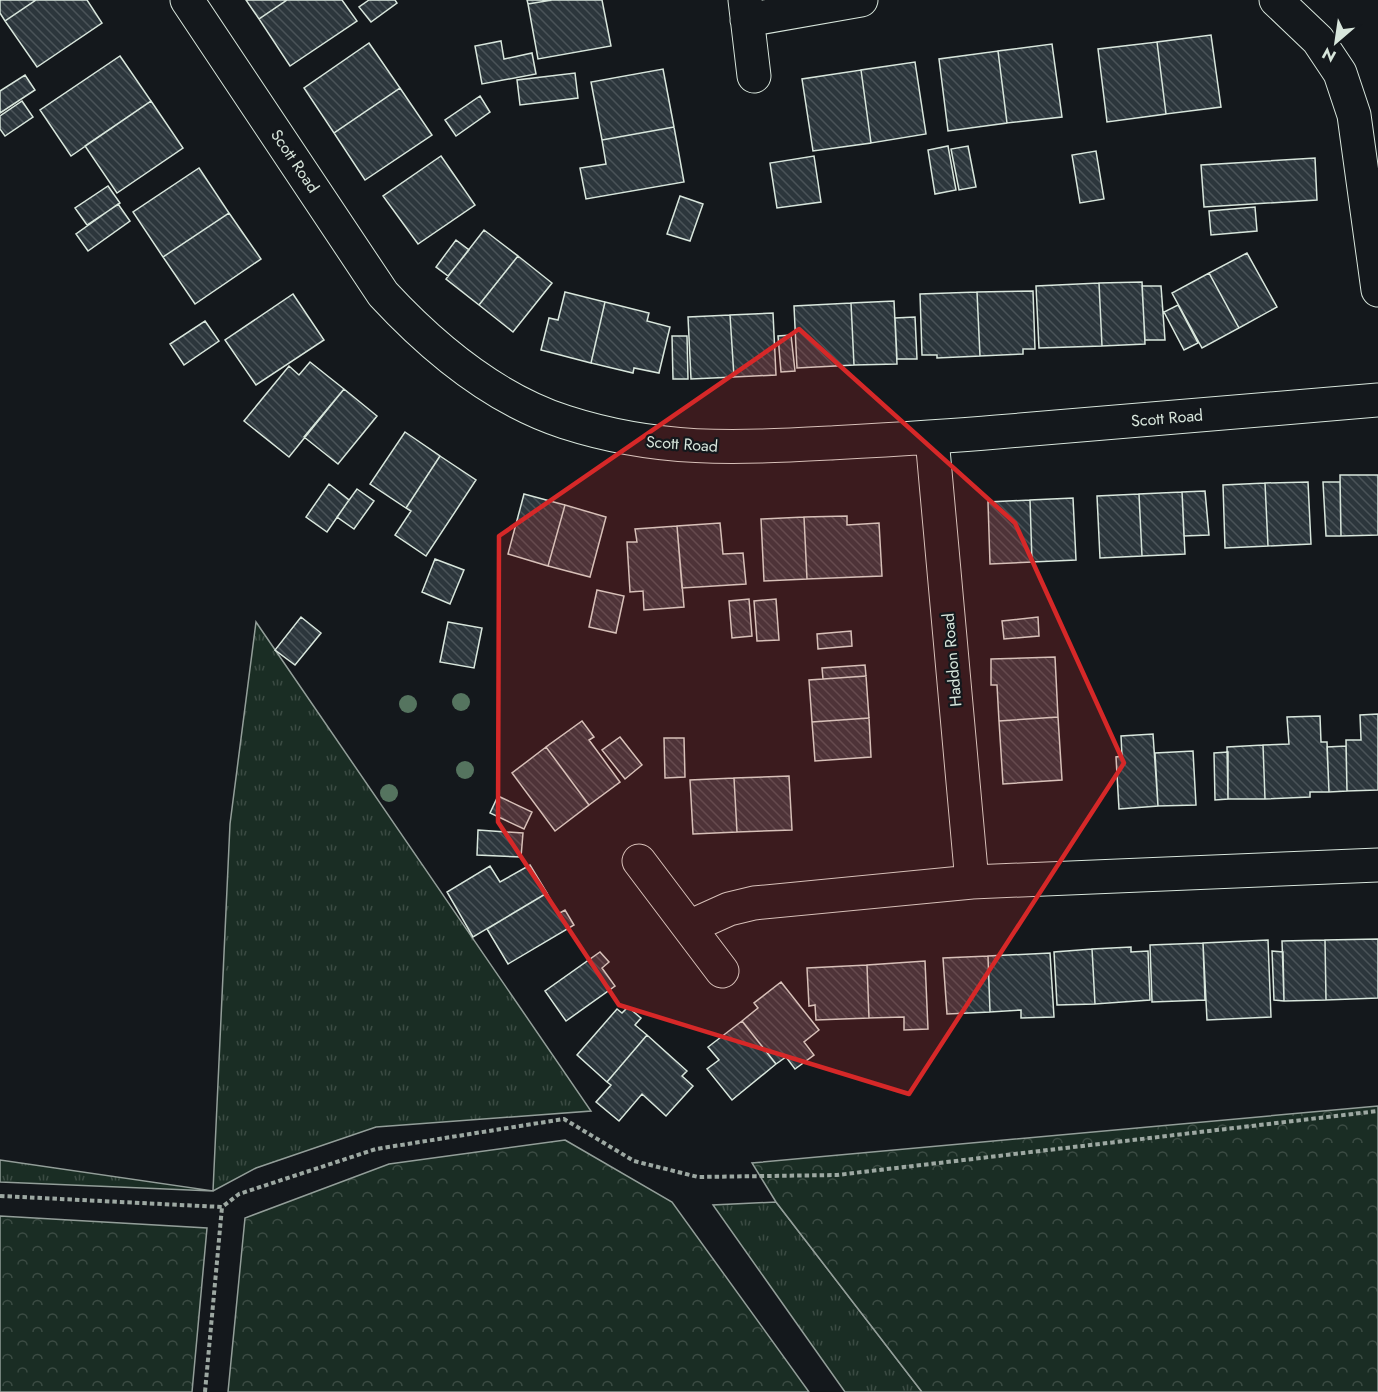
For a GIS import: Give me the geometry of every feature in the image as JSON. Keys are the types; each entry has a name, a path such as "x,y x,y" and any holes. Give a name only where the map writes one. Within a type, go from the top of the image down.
{"street":[{"name":"Scott Road","path":"187,0 383,294 419,333 462,367 508,396 562,421 616,436 669,445 741,447 932,438 1378,400"},
{"path":"754,76 746,10 861,0"},
{"path":"1276,0 1318,40 1340,73 1354,115 1378,290"},
{"name":"Haddon Road","path":"932,438 972,882"},
{"path":"639,861 722,971"},
{"path":"689,927 729,909 754,903 972,882 1378,865"}],"path":[{"path":"0,1196 222,1207 239,1194 376,1149 564,1119 634,1161 698,1177 837,1175 1378,1111"},
{"path":"205,1392 222,1207"}],"highlighted area":[{"path":"799,329 1015,523 1124,763 909,1094 619,1005 498,822 499,536"}],"green space":[{"path":"256,622 591,1111 376,1127 256,1168 213,1191 230,824"},
{"path":"1378,1106 1378,1392 922,1392 776,1202 752,1163"},
{"path":"565,1140 672,1202 809,1392 228,1392 245,1218 389,1164"},
{"path":"0,1160 213,1191 0,1182"},
{"path":"776,1202 922,1392 845,1392 713,1205"},
{"path":"0,1216 207,1228 192,1392 0,1392"}],"building":[{"path":"0,0 36,0 5,21 0,13"},
{"path":"36,0 87,0 102,23 37,67 5,21"},
{"path":"246,0 287,0 259,19"},
{"path":"287,0 342,0 357,21 290,66 259,19"},
{"path":"369,0 395,0 397,3 371,22 359,7"},
{"path":"527,0 552,0 528,4"},
{"path":"552,0 602,0 611,46 538,59 528,4"},
{"path":"1211,35 1221,107 1166,114 1157,42"},
{"path":"501,41 504,59 532,53 536,74 482,84 475,46"},
{"path":"1157,42 1166,114 1107,122 1098,49"},
{"path":"369,43 400,88 334,133 304,88"},
{"path":"1052,44 1062,117 1007,123 998,51"},
{"path":"998,51 1007,123 948,131 939,59"},
{"path":"120,56 151,101 71,156 40,110"},
{"path":"915,62 926,134 871,143 861,70"},
{"path":"663,69 674,127 602,140 591,82"},
{"path":"861,70 871,143 813,151 802,79"},
{"path":"575,73 578,98 520,105 517,80"},
{"path":"25,75 35,90 0,113 0,91"},
{"path":"400,88 432,135 365,180 334,133"},
{"path":"480,96 490,112 456,136 445,120"},
{"path":"22,101 33,117 5,136 0,129 0,116"},
{"path":"151,101 183,148 117,193 85,146"},
{"path":"674,127 684,182 586,199 580,168 606,164 602,140"},
{"path":"948,146 956,190 935,194 928,150"},
{"path":"968,146 976,187 959,190 951,149"},
{"path":"1096,151 1104,199 1080,203 1072,155"},
{"path":"441,156 475,205 418,244 383,196"},
{"path":"814,156 821,202 777,208 770,163"},
{"path":"1315,158 1317,200 1204,207 1201,165"},
{"path":"199,168 229,213 163,257 133,212"},
{"path":"108,186 120,203 87,225 75,208"},
{"path":"680,196 703,204 690,241 667,234"},
{"path":"118,204 130,221 88,251 76,234"},
{"path":"1255,207 1257,231 1211,235 1209,211"},
{"path":"229,213 261,259 195,304 163,257"},
{"path":"484,230 518,256 479,305 446,279"},
{"path":"456,240 469,250 448,276 436,267"},
{"path":"1247,253 1277,307 1239,328 1209,273"},
{"path":"518,256 552,283 513,332 479,305"},
{"path":"1209,273 1239,328 1202,348 1172,293"},
{"path":"1142,282 1145,344 1102,346 1099,283"},
{"path":"1099,283 1102,346 1039,348 1036,286"},
{"path":"1142,286 1161,286 1165,340 1145,340"},
{"path":"1033,291 1035,349 1023,349 1023,354 980,356 977,292"},
{"path":"565,292 605,302 591,363 541,350 549,318 558,320"},
{"path":"977,292 980,356 937,358 937,355 922,355 920,294"},
{"path":"293,294 324,340 256,385 225,340"},
{"path":"894,301 897,364 854,365 851,303"},
{"path":"605,302 649,313 647,321 670,327 659,373 634,368 633,373 591,363"},
{"path":"851,303 854,365 797,368 794,306"},
{"path":"1178,305 1198,343 1184,350 1164,312"},
{"path":"773,313 776,375 734,377 730,315"},
{"path":"730,315 734,377 691,379 688,317"},
{"path":"915,317 917,359 897,359 895,318"},
{"path":"205,321 219,341 184,365 170,344"},
{"path":"791,335 795,371 781,372 778,336"},
{"path":"672,336 687,336 688,379 673,379"},
{"path":"310,362 344,389 289,457 244,421 289,366 299,375"},
{"path":"344,389 377,416 338,464 304,437"},
{"path":"405,432 440,456 406,508 370,484"},
{"path":"440,456 476,480 426,556 395,535 411,511 406,508"},
{"path":"1340,475 1378,475 1378,535 1341,536"},
{"path":"1308,482 1311,544 1268,546 1265,483"},
{"path":"1323,482 1340,482 1341,536 1326,536"},
{"path":"1265,483 1268,546 1225,548 1223,485"},
{"path":"329,484 349,500 327,532 306,517"},
{"path":"357,489 374,501 354,529 337,517"},
{"path":"1205,491 1209,535 1184,536 1182,492"},
{"path":"1182,492 1185,554 1142,556 1139,494"},
{"path":"524,494 565,505 548,566 508,554"},
{"path":"1139,494 1142,556 1100,558 1097,496"},
{"path":"1073,498 1076,560 1032,562 1030,500"},
{"path":"1030,500 1032,562 990,564 988,502"},
{"path":"565,505 606,517 590,577 548,566"},
{"path":"847,516 847,525 879,523 882,576 807,579 804,517"},
{"path":"804,517 807,579 764,581 761,519"},
{"path":"720,523 723,554 743,553 746,584 682,588 677,526"},
{"path":"677,526 684,607 644,610 643,591 630,592 627,542 637,542 635,529"},
{"path":"435,559 464,570 450,604 422,592"},
{"path":"597,590 624,596 616,633 589,627"},
{"path":"749,599 752,636 732,638 729,601"},
{"path":"776,599 779,640 757,641 754,601"},
{"path":"301,617 321,633 295,665 275,650"},
{"path":"1038,617 1039,636 1004,639 1002,621"},
{"path":"448,622 482,628 474,668 440,662"},
{"path":"851,631 852,646 818,649 817,634"},
{"path":"1055,657 1058,717 999,721 997,685 991,685 991,659"},
{"path":"865,665 866,676 823,679 822,668"},
{"path":"866,676 869,718 812,722 809,680"},
{"path":"1378,714 1378,790 1347,791 1346,740 1361,740 1360,715"},
{"path":"1320,716 1321,742 1327,742 1329,792 1310,792 1310,797 1265,799 1263,745 1289,744 1287,717"},
{"path":"1058,717 1062,780 1003,784 999,721"},
{"path":"869,718 871,757 815,761 812,722"},
{"path":"582,721 594,737 589,740 620,782 589,805 546,747"},
{"path":"1153,734 1158,806 1119,809 1116,757 1122,756 1121,736"},
{"path":"620,737 642,765 625,779 602,750"},
{"path":"664,738 684,738 685,777 665,778"},
{"path":"1263,745 1265,799 1228,799 1227,747"},
{"path":"1346,746 1347,791 1329,792 1327,747"},
{"path":"546,747 589,805 555,831 512,773"},
{"path":"1193,751 1196,805 1158,806 1155,753"},
{"path":"1228,752 1228,799 1215,800 1214,753"},
{"path":"789,776 792,830 737,832 734,778"},
{"path":"734,778 737,832 693,834 690,780"},
{"path":"498,796 532,812 524,829 490,813"},
{"path":"478,830 523,833 521,857 477,855"},
{"path":"530,865 547,893 473,937 447,892 490,866 500,882"},
{"path":"547,893 558,914 565,910 574,925 508,964 487,929"},
{"path":"1378,939 1378,998 1326,1000 1325,940"},
{"path":"1268,940 1271,1017 1207,1020 1203,943"},
{"path":"1325,940 1326,1000 1284,1001 1282,941"},
{"path":"1203,943 1205,1000 1152,1002 1150,945"},
{"path":"1131,947 1131,952 1148,951 1150,1000 1095,1004 1092,949"},
{"path":"1092,949 1095,1004 1057,1005 1054,952"},
{"path":"1272,951 1283,952 1284,1001 1274,1000"},
{"path":"600,952 609,962 602,968 615,986 566,1021 545,991"},
{"path":"1050,953 1054,1017 1021,1018 1021,1010 990,1012 988,956"},
{"path":"988,956 990,1012 947,1014 943,958"},
{"path":"925,961 928,1029 904,1030 904,1017 869,1018 867,965"},
{"path":"867,965 869,1018 816,1020 815,1005 809,1006 807,968"},
{"path":"781,982 819,1030 804,1042 814,1055 795,1069 786,1057 776,1064 742,1021 758,1008 754,1003"},
{"path":"628,1007 641,1018 635,1025 647,1035 607,1082 577,1055 617,1009 622,1013"},
{"path":"742,1021 776,1064 732,1100 707,1069 719,1060 708,1047"},
{"path":"647,1035 687,1071 682,1076 693,1086 666,1116 642,1094 619,1121 596,1102 611,1085 607,1082"}]}
